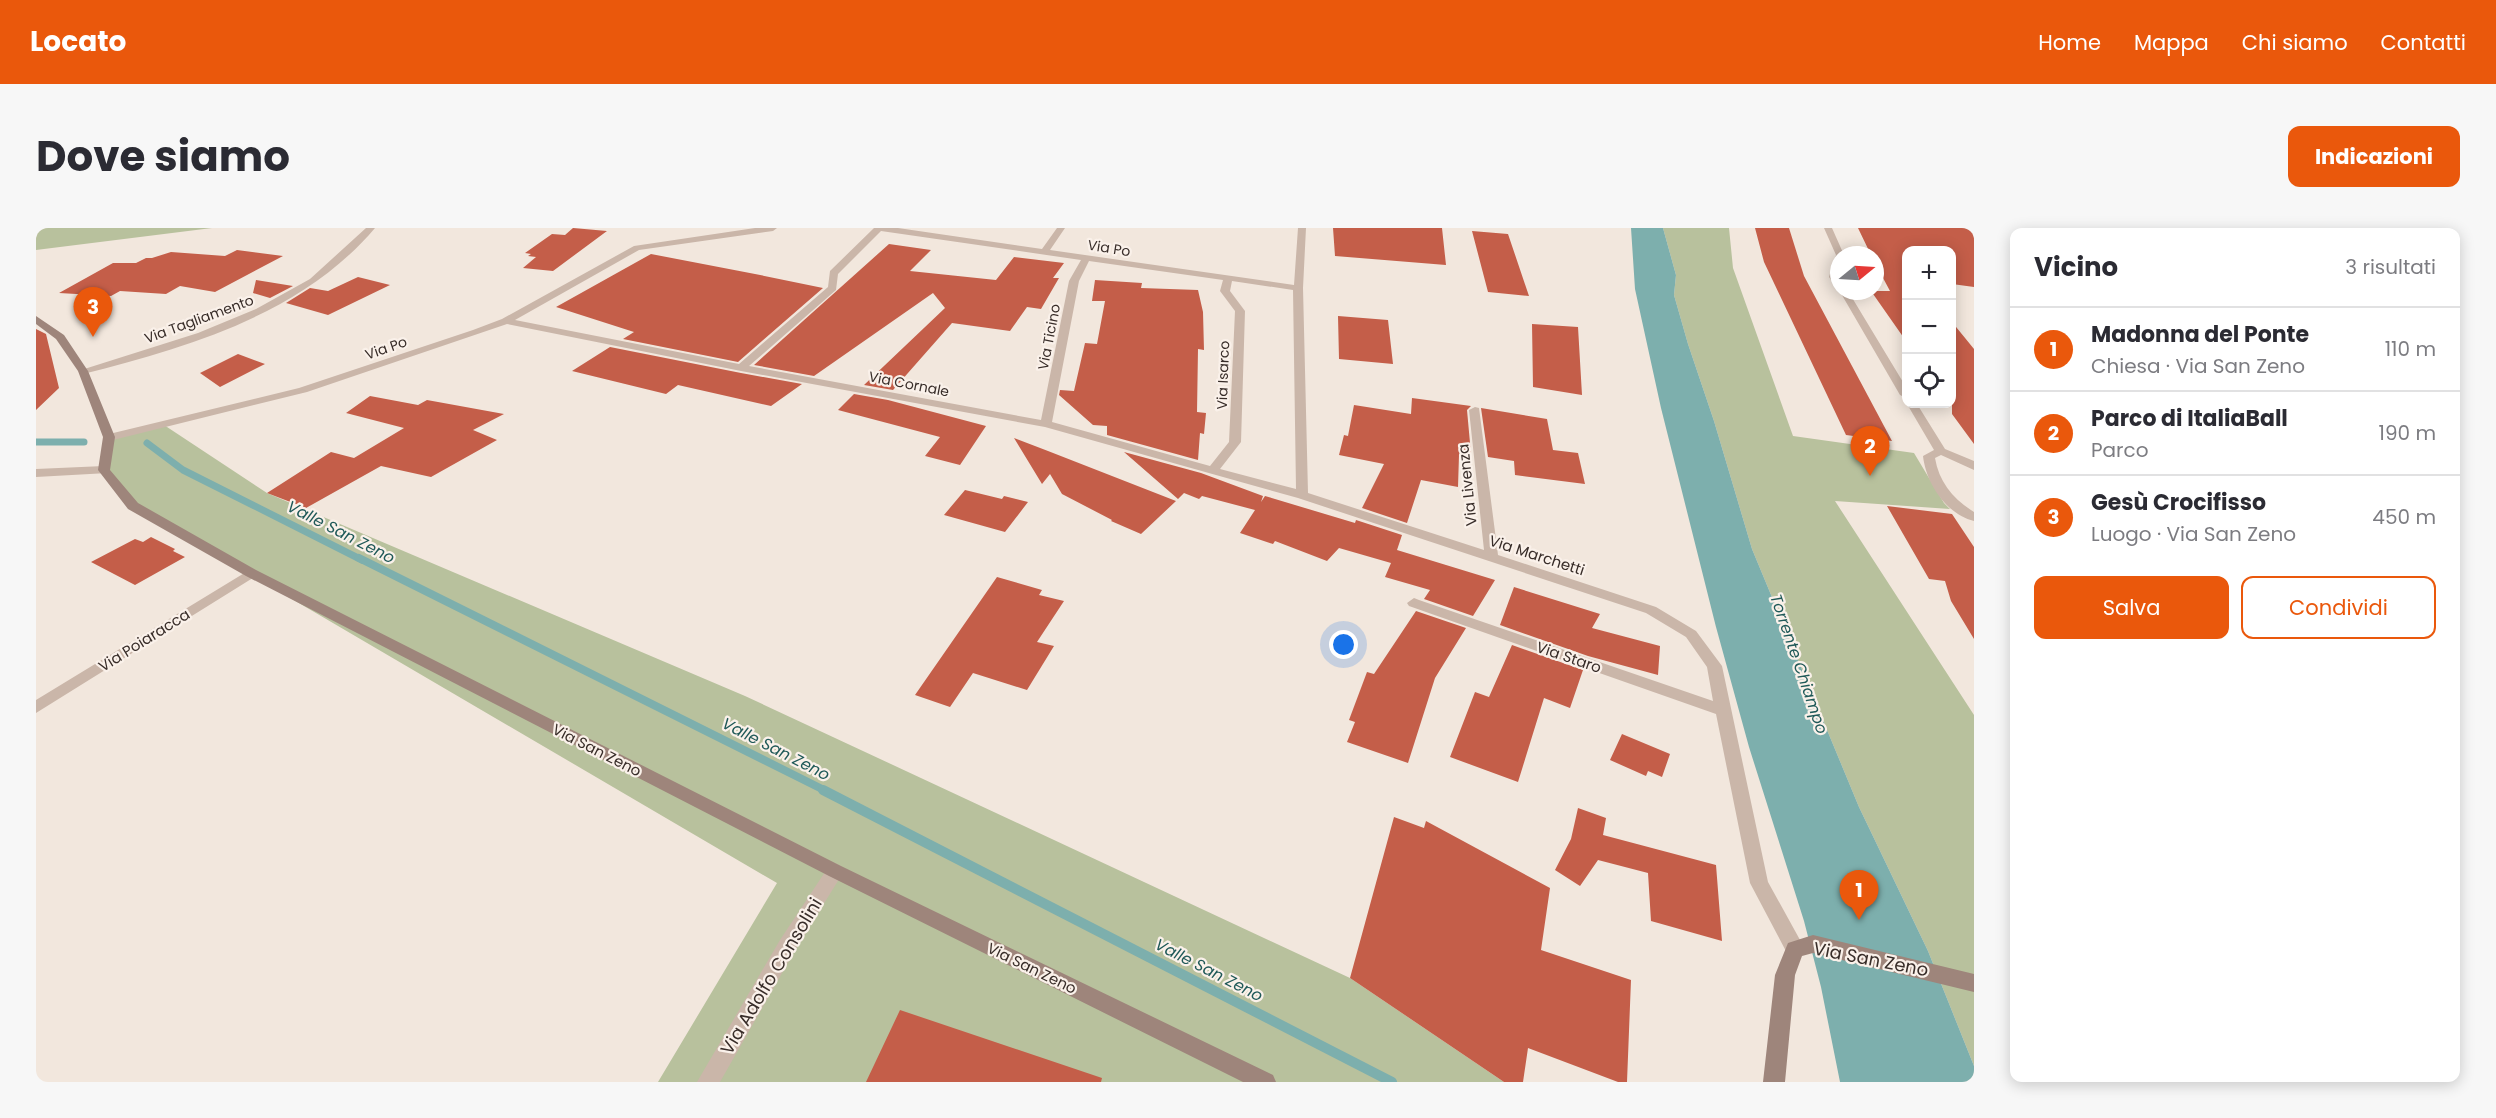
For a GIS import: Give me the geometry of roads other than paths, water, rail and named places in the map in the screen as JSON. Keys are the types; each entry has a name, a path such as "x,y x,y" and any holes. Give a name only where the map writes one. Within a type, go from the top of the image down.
{"street":[{"name":"Via Tagliamento","path":"82,371 186,339 261,312 314,281 371,228"},
{"name":"Via Po","path":"109,437 303,390 506,321 637,248 656,243 773,228"},
{"name":"Via Po","path":"741,368 833,288 833,273 880,228 1298,288"},
{"path":"1045,251 1061,228"},
{"path":"1302,228 1298,288 1302,495"},
{"path":"1828,228 1835,246"},
{"name":"Via Po","path":"656,243 666,232"},
{"name":"Via Ticino","path":"1046,424 1074,281 1086,258"},
{"name":"Via Isarco","path":"1213,470 1235,442 1240,311 1225,291 1228,279"},
{"path":"1848,300 1902,388"},
{"path":"36,320 60,337 82,371 109,437 104,470 36,473"},
{"name":"Via Cornale","path":"506,321 741,368 1046,424 1302,495"},
{"path":"1914,408 1941,452 1974,466"},
{"name":"Via Livenza","path":"1475,410 1491,557"},
{"path":"1941,452 1929,456 1929,469 1954,506 1974,518"},
{"name":"Via San Zeno","path":"104,470 133,506 251,573 835,871 1265,1082"},
{"name":"Via Marchetti","path":"1302,495 1651,610 1691,634 1714,666 1759,884 1804,946"},
{"name":"Via Poiaracca","path":"36,707 251,573"},
{"name":"Via Staro","path":"1414,603 1723,710"},
{"name":"Via Adolfo Consolini","path":"708,1082 787,946 835,871"},
{"name":"Via San Zeno","path":"1774,1082 1785,975 1804,946 1974,983"}],"water":[{"name":"Torrente Chiampo","path":"1631,228 1663,228 1676,275 1674,295 1752,549 1859,807 1928,951 1974,1066 1974,1082 1840,1082 1821,987 1804,921 1749,747 1661,408 1635,289"}],"waterway":[{"name":"Valle San Zeno","path":"36,442 84,442"},
{"name":"Valle San Zeno","path":"147,443 183,470 362,560"},
{"name":"Valle San Zeno","path":"359,558 826,791"},
{"name":"Valle San Zeno","path":"823,790 1392,1082"}],"place":[{"name":"Gesù Crocifisso","path":"93,337"},
{"name":"Parco di ItaliaBall","path":"1870,476"},
{"name":"Madonna del Ponte","path":"1859,920"}]}
